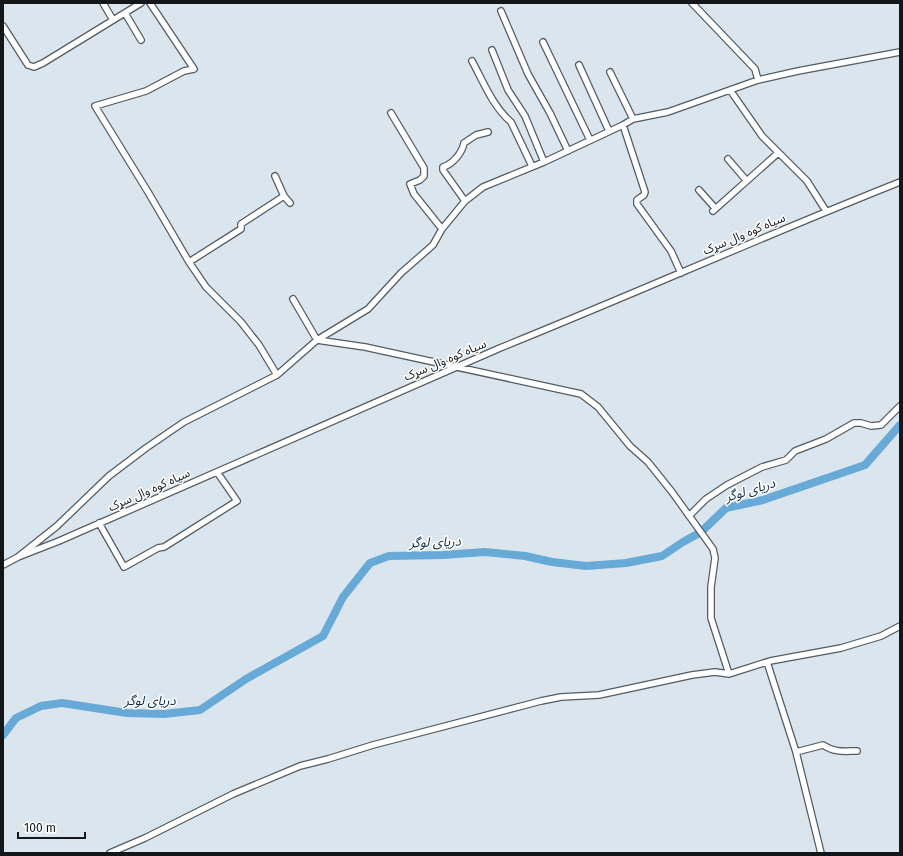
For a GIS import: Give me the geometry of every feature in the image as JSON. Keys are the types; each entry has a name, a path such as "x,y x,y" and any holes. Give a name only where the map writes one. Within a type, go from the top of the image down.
{"street":[{"path":"103,3 113,20"},
{"path":"3,26 28,65 34,66 43,63 141,3"},
{"path":"150,3 194,69 184,71 146,91 95,106 206,287 242,322 259,345 277,374"},
{"path":"692,3 755,69 758,80"},
{"path":"501,11 528,74 550,113 568,151"},
{"path":"125,13 141,40"},
{"path":"543,42 590,140"},
{"path":"492,50 508,90 525,116 544,162"},
{"path":"18,557 57,526 109,476 146,448 184,422 277,374 317,340 368,309 401,273 433,245 442,229 465,201 483,187 544,162 633,119 651,114 668,112 758,80 900,52"},
{"path":"472,61 495,102 506,118 511,122 532,166"},
{"path":"579,66 609,131"},
{"path":"610,72 633,119"},
{"path":"730,90 762,136 806,181 826,211"},
{"path":"391,113 424,168 424,176 420,180 410,184 414,194 442,229"},
{"path":"623,125 645,192 644,195 637,200 637,204 671,251 681,273"},
{"path":"465,201 443,170 443,167 449,165 463,150 464,143 476,135 488,132"},
{"path":"699,190 714,209 778,153"},
{"path":"728,159 746,180"},
{"path":"275,176 284,196 290,203"},
{"name":"سیاه کوه وال سړک","path":"3,565 18,557 99,524 458,367 826,211 900,182"},
{"path":"190,262 241,229 241,224 284,196"},
{"path":"293,299 317,340"},
{"path":"317,340 365,347 582,394 598,407 630,446 648,462 714,549 715,558 711,587 711,618 729,674"},
{"path":"689,516 706,499 732,482 762,467 786,460 795,451 826,439 854,423 861,423 871,426 882,425 900,406"},
{"path":"99,524 124,567 158,548 164,547 237,502 217,472"},
{"path":"110,853 145,838 233,794 277,775 300,766 373,745 561,697 599,694 715,672 729,674 766,662 841,648 881,636 900,626"},
{"path":"766,662 796,752 821,853"},
{"path":"796,752 823,746 837,751 857,751"}],"waterway":[{"name":"دریای لوگر","path":"3,735 16,718 41,706 62,703 127,713 164,714 200,710 246,679 323,636 343,597 370,563 389,556 443,555 485,552 525,556 552,562 586,566 626,563 662,556 701,532 726,508 763,500 865,465 900,425"}]}
